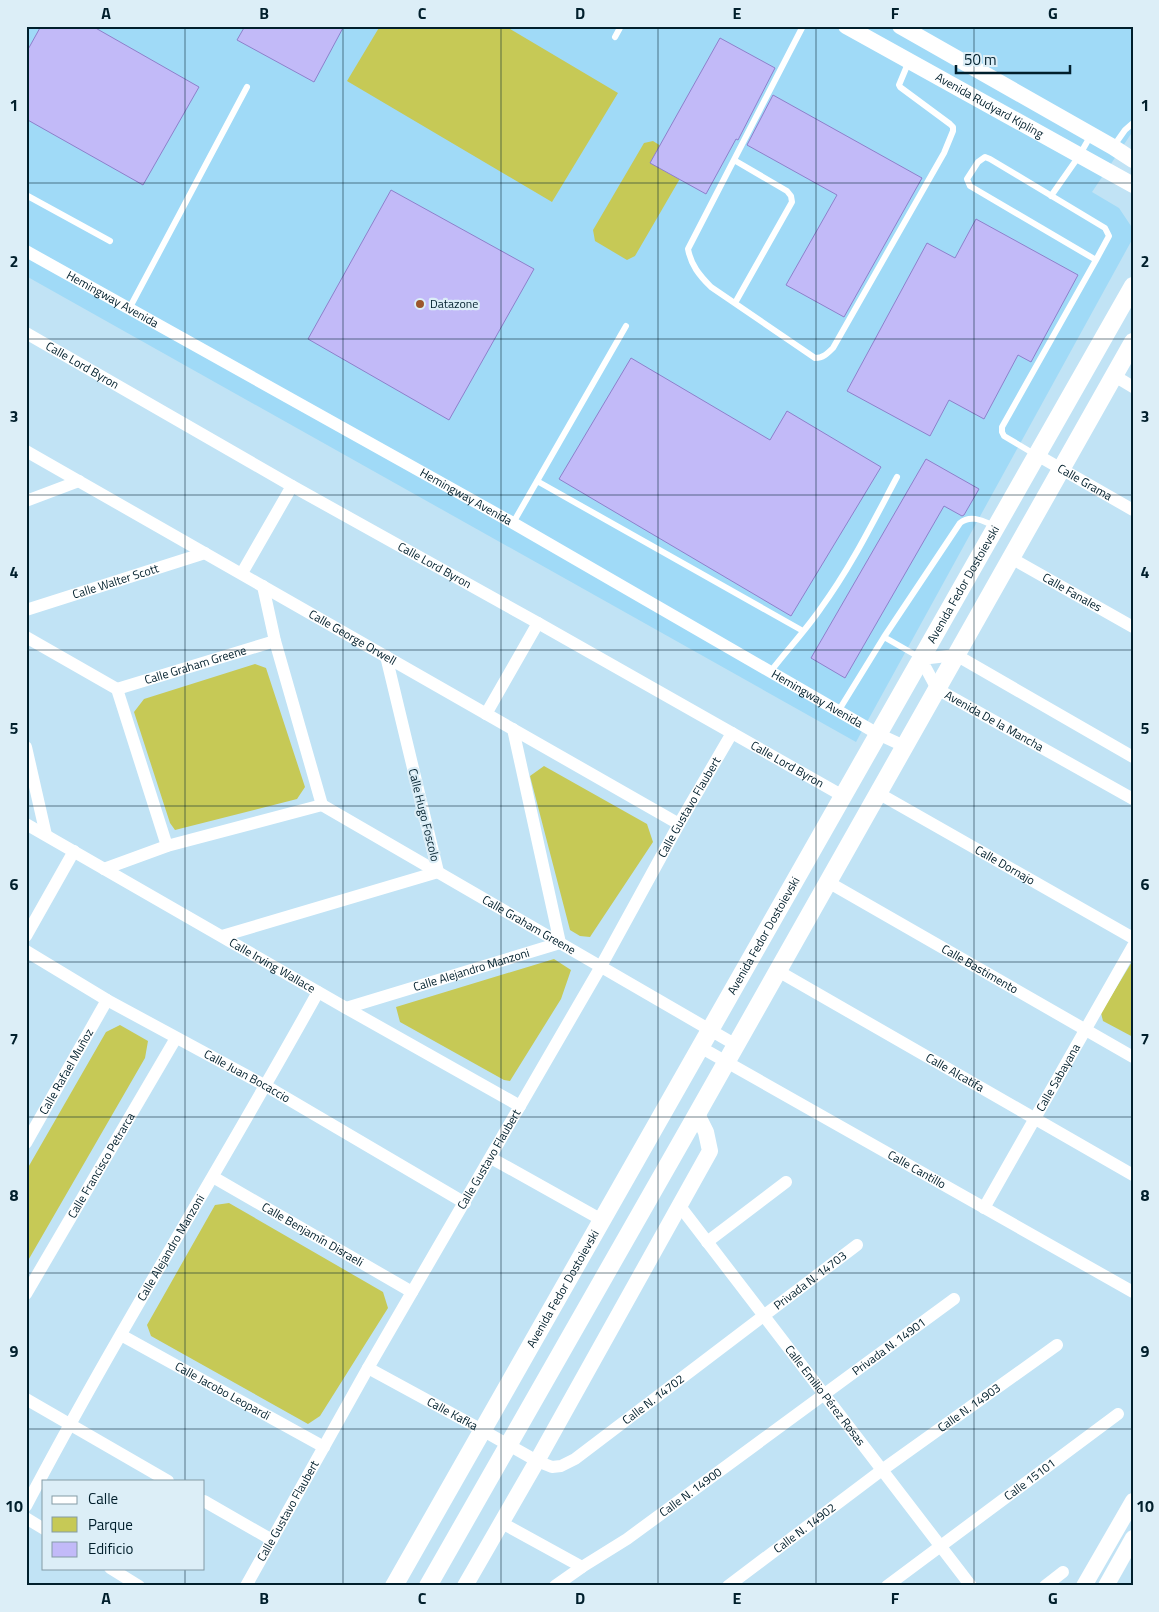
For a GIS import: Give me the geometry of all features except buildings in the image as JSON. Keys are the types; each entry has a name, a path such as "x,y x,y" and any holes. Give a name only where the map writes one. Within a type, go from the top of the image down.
{"main road":[{"name":"Avenida Fedor Dostoievski","path":"394,1586 1133,286"},
{"path":"428,1586 1133,342"}],"street":[{"name":"Avenida Rudyard Kipling","path":"846,26 1133,185"},
{"name":"Avenida Rudyard Kipling","path":"900,26 1133,160"},
{"name":"Hemingway Avenida","path":"26,251 513,523 878,734 904,746"},
{"name":"Calle Lord Byron","path":"26,333 292,486 538,622 843,796"},
{"path":"1113,376 1133,387"},
{"name":"Calle George Orwell","path":"26,451 680,824"},
{"name":"Calle Grama","path":"1036,455 1133,510"},
{"path":"26,501 79,481"},
{"path":"242,574 292,486"},
{"name":"Calle Walter Scott","path":"26,610 206,553"},
{"name":"Calle Fanales","path":"1011,558 1133,627"},
{"path":"104,868 167,846 322,805 275,641 263,586"},
{"path":"486,714 538,622"},
{"path":"26,637 117,689 167,846"},
{"name":"Calle Graham Greene","path":"117,689 275,641"},
{"path":"921,658 956,655 1133,757"},
{"name":"Calle Hugo Foscolo","path":"222,936 438,872 386,656"},
{"name":"Avenida De la Mancha","path":"921,658 937,689 1133,799"},
{"path":"513,729 560,943"},
{"name":"Calle Gustavo Flaubert","path":"249,1585 368,1368 600,968 732,733"},
{"path":"26,748 46,835"},
{"name":"Calle Dornajo","path":"878,792 1133,938"},
{"name":"Calle Graham Greene","path":"322,805 600,968 736,1045"},
{"name":"Calle Irving Wallace","path":"26,824 520,1106"},
{"path":"26,936 74,851"},
{"name":"Calle Bastimento","path":"828,882 1133,1057"},
{"name":"Calle Alejandro Manzoni","path":"346,1008 560,943"},
{"name":"Calle Sabayana","path":"984,1208 1133,946"},
{"name":"Calle Juan Bocaccio","path":"26,951 107,1000 266,1086 465,1203"},
{"name":"Calle Alcatifa","path":"778,971 1133,1174"},
{"name":"Calle Alejandro Manzoni","path":"26,1506 69,1424 214,1177 318,992"},
{"name":"Calle Rafael Muñoz","path":"26,1143 107,1000"},
{"name":"Calle Francisco Petrarca","path":"26,1294 176,1038"},
{"name":"Calle Cantillo","path":"700,1048 1133,1292"},
{"path":"465,1586 537,1461 710,1150 706,1132 697,1114"},
{"path":"490,1158 602,1220"},
{"name":"Calle Benjamín Disraeli","path":"214,1177 412,1292"},
{"path":"707,1242 786,1182"},
{"name":"Calle Emilio Pérez Rosas","path":"679,1205 971,1586"},
{"name":"Privada N. 14703","path":"764,1316 857,1245"},
{"name":"Privada N. 14901","path":"824,1394 954,1298"},
{"name":"Calle N. 14702","path":"537,1461 552,1467 561,1466 575,1459 764,1316"},
{"name":"Calle Jacobo Leopardi","path":"121,1335 324,1447"},
{"name":"Calle N. 14903","path":"882,1470 1057,1345"},
{"name":"Calle Kafka","path":"368,1368 537,1461"},
{"name":"Calle N. 14900","path":"555,1586 627,1538 824,1394"},
{"path":"26,1399 166,1480"},
{"name":"Calle 15101","path":"887,1586 1118,1414"},
{"name":"Calle N. 14902","path":"728,1586 882,1470"},
{"path":"1084,1586 1128,1525 1133,1501"},
{"path":"205,1502 272,1540"},
{"path":"26,1518 42,1528"},
{"path":"502,1523 582,1567"},
{"path":"1106,1586 1133,1538"},
{"path":"113,1570 139,1586"},
{"path":"1045,1586 1063,1572"}],"lane":[{"path":"615,37 621,26"},
{"path":"803,26 688,249 690,260 698,274 711,287 814,358 826,355 833,348 944,154 953,131 953,127 950,124 900,87 900,79 909,61"},
{"path":"130,309 247,87"},
{"path":"1113,147 1125,130 1133,123"},
{"path":"1051,196 1091,135"},
{"path":"1036,455 1004,436 1002,427 1096,260 1109,236 1109,232 986,158 978,162 968,179 970,186 1096,260"},
{"path":"734,160 786,191 791,196 792,202 735,303"},
{"path":"26,195 110,241"},
{"path":"513,523 626,326"},
{"path":"771,671 820,610 850,564 897,478"},
{"path":"537,481 802,631"},
{"path":"839,710 884,637 960,523 965,519 972,518 996,526"},
{"path":"884,637 921,658"}],"shaded area":[{"path":"26,26 1133,26 1133,131 1092,192 1119,208 1133,229 1133,238 856,742 26,276"}],"green space":[{"path":"380,26 505,26 618,93 552,202 347,81"},
{"path":"653,141 683,160 685,170 635,256 627,260 595,241 593,230 644,143"},
{"path":"255,664 266,668 305,787 297,799 175,830 170,823 134,712 144,699"},
{"path":"544,766 647,824 653,842 590,937 580,936 570,930 530,776"},
{"path":"554,959 571,970 561,999 510,1081 504,1080 400,1022 396,1007"},
{"path":"1133,960 1133,1037 1103,1021 1101,1013"},
{"path":"120,1025 148,1041 145,1058 26,1264 26,1171 106,1032"},
{"path":"229,1203 383,1292 388,1308 320,1416 308,1424 151,1336 147,1325 215,1205"}],"place":[{"name":"Datazone","path":"420,304"}]}
